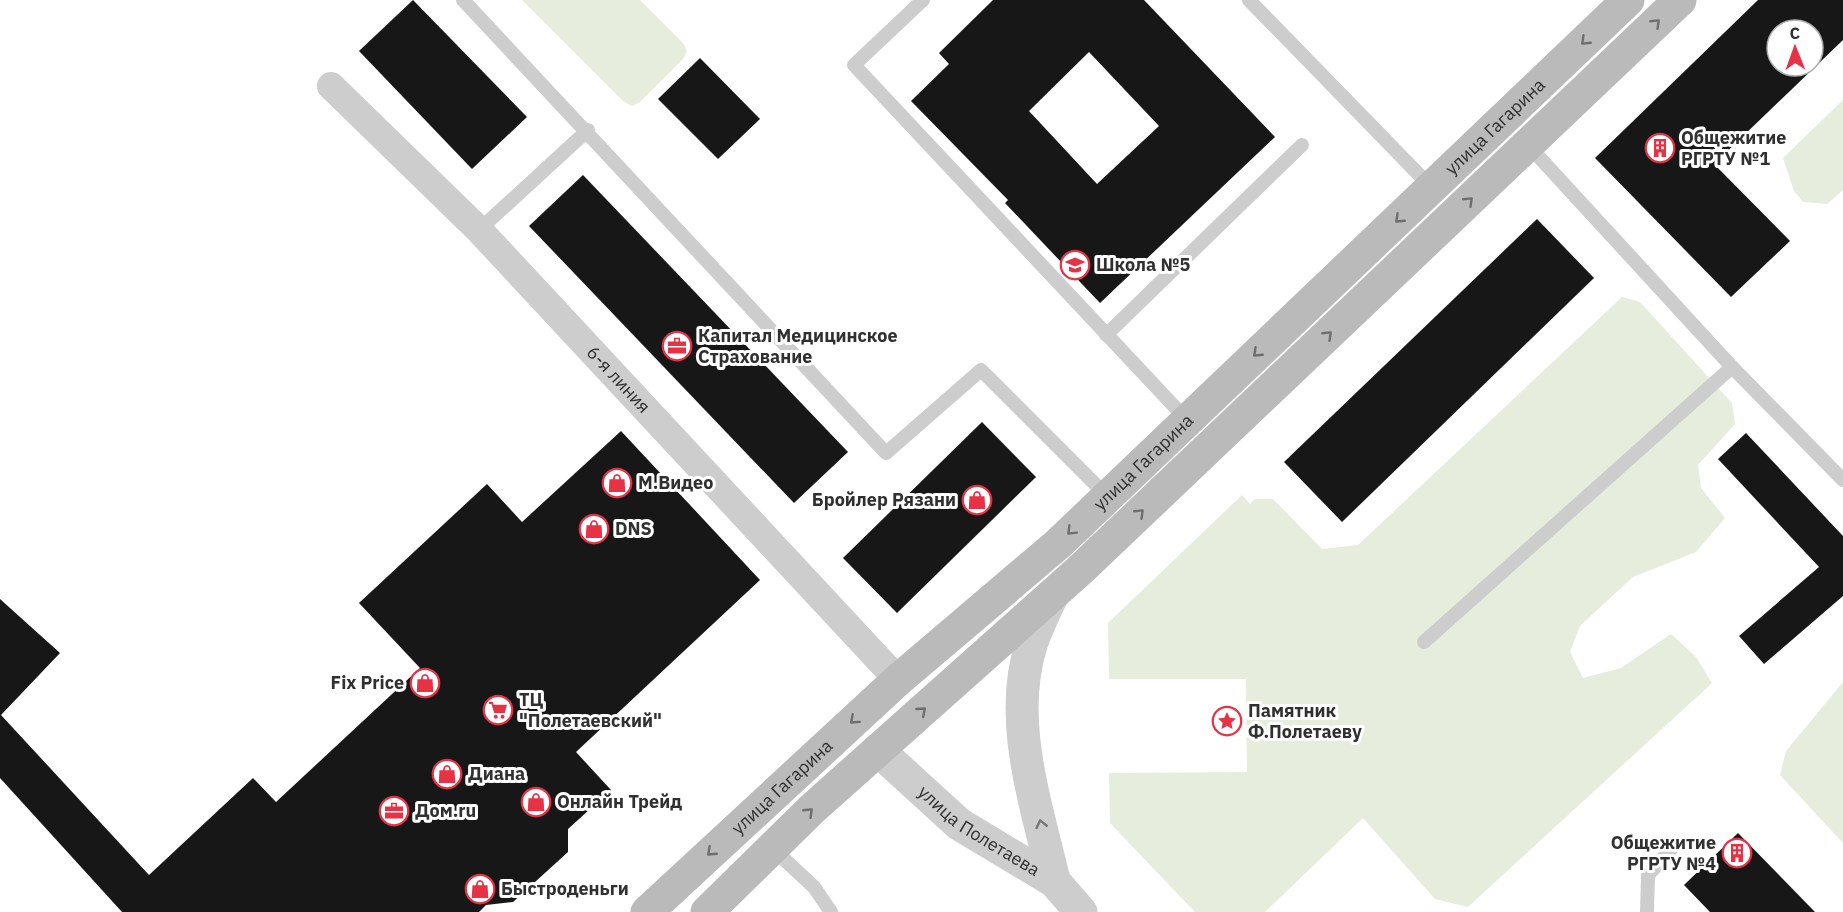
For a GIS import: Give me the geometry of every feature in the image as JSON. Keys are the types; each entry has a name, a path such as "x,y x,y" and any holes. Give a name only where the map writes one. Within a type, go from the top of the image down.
{"main road":[{"name":"улица Гагарина","path":"647,912 898,681 1058,544 1628,0"},
{"name":"улица Гагарина","path":"707,912 878,750 1052,596 1680,0"},
{"path":"784,784 878,750 898,681"}],"street":[{"name":"6-я линия","path":"331,86 479,230 898,681"},
{"path":"1052,596 1032,644 1023,693 1023,743 1054,881"},
{"name":"улица Полетаева","path":"878,750 959,824 1054,881 1081,912"}],"lane":[{"path":"463,0 588,130 886,453 981,370 1107,496"},
{"path":"922,0 854,65 1187,420"},
{"path":"1249,0 1432,188"},
{"path":"479,230 588,130"},
{"path":"1106,335 1302,145"},
{"path":"1528,145 1732,367 1843,480"},
{"path":"1424,642 1732,367"},
{"path":"772,848 814,887 831,912"},
{"path":"1647,912 1648,875 1672,848"}],"green space":[{"path":"522,0 640,0 683,43 687,51 683,59 640,102 632,106 623,101"},
{"path":"1843,100 1843,190 1827,204 1803,202 1794,191 1783,158"},
{"path":"1622,297 1640,302 1732,403 1735,424 1698,465 1701,488 1725,518 1696,552 1633,577 1580,626 1570,652 1583,678 1621,668 1671,634 1696,657 1712,683 1468,907 1435,899 1363,818 1265,912 1195,912 1110,823 1109,773 1247,772 1246,679 1109,679 1108,623 1242,495 1250,504 1255,499 1273,499 1322,549 1358,545"},
{"path":"1843,682 1843,843 1780,775 1786,751"}],"building":[{"path":"413,0 527,117 472,169 359,51"},
{"path":"993,0 1144,0 1275,137 1100,303 1005,203 1008,200 911,101 949,64 939,53","holes":["1089,52 1159,126 1097,184 1029,111"]},
{"name":"Общежитие РГРТУ №1","path":"1758,0 1843,0 1843,40 1825,57 1825,18 1765,18 1765,78 1803,78 1714,164 1790,241 1731,297 1595,158"},
{"path":"700,58 760,119 718,159 658,99"},
{"path":"583,175 848,452 794,503 529,226"},
{"path":"1537,219 1594,278 1342,522 1284,462"},
{"path":"982,422 1036,477 897,613 843,558"},
{"name":"ТЦ \"Полетаевский\"","path":"621,431 760,580 576,752 611,790 568,829 568,852 513,902 486,905 479,912 122,912 0,778 0,599 60,653 1,715 149,875 253,778 276,802 420,668 359,603 487,484 522,522"},
{"path":"1746,433 1843,536 1843,596 1764,664 1739,636 1819,567 1718,459"},
{"name":"Общежитие РГРТУ №4","path":"1738,833 1815,912 1710,912 1684,885"}],"place":[{"name":"Общежитие РГРТУ №1","path":"1660,148"},
{"name":"Школа №5","path":"1075,265"},
{"name":"Капитал Медицинское Страхование","path":"677,346"},
{"name":"М.Видео","path":"617,483"},
{"name":"Бройлер Рязани","path":"977,500"},
{"name":"DNS","path":"594,529"},
{"name":"Fix Price","path":"425,683"},
{"name":"ТЦ \"Полетаевский\"","path":"498,710"},
{"name":"Памятник Ф.Полетаеву","path":"1227,721"},
{"name":"Диана","path":"447,774"},
{"name":"Онлайн Трейд","path":"536,802"},
{"name":"Дом.ru","path":"394,811"},
{"name":"Общежитие РГРТУ №4","path":"1737,853"},
{"name":"Быстроденьги","path":"480,889"}]}
